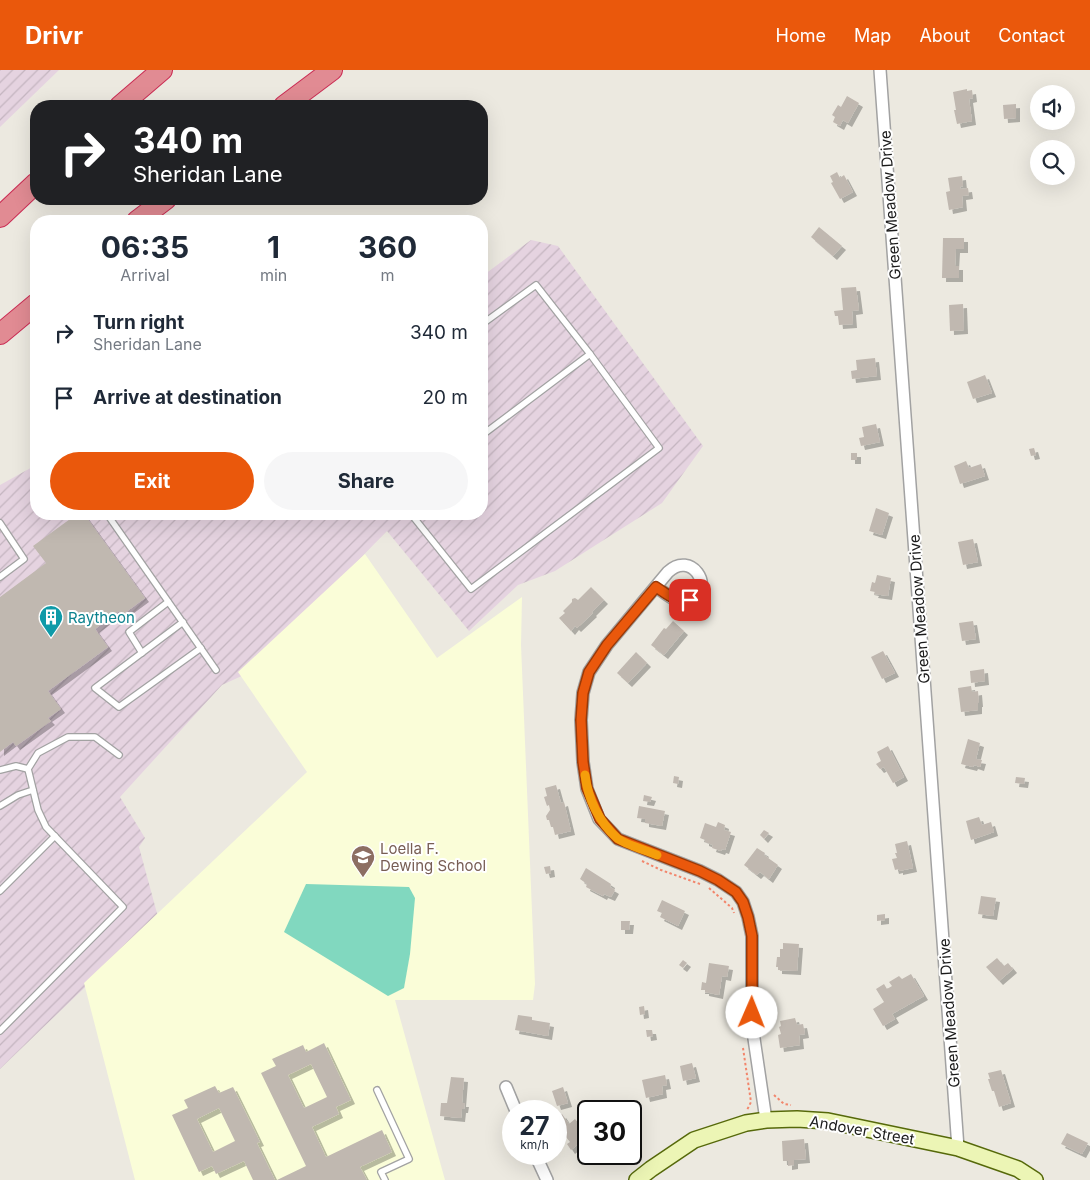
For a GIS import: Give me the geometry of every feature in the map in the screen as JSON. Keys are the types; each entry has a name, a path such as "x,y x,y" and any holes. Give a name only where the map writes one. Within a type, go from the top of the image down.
{"highway":[{"path":"127,100 162,70"},
{"path":"292,100 332,70"},
{"path":"0,217 30,189"},
{"path":"145,215 158,205"},
{"path":"0,334 30,309"}],"main road":[{"name":"Andover Street","path":"637,1180 694,1140 746,1123 798,1119 828,1121 958,1148 1018,1169 1035,1180"}],"street":[{"name":"Green Meadow Drive","path":"880,70 958,1148"},
{"path":"656,587 607,645 589,672 583,693 581,720 583,762 587,788 600,819 618,839 718,880 736,892 743,902 752,936 752,1025 766,1120"},
{"path":"506,1087 511,1100"},
{"path":"540,1165 547,1180"}],"lane":[{"path":"416,520 471,589 659,448 590,354 536,285 488,320"},
{"path":"488,431 590,354"},
{"path":"111,520 216,670"},
{"path":"0,523 24,559 0,578"},
{"path":"142,653 128,632 168,602"},
{"path":"183,622 95,688 119,707 201,648"},
{"path":"0,1031 123,907 46,827 38,810 28,769 38,753 68,737 95,737 119,755"},
{"path":"0,770 16,766 28,769"},
{"path":"0,806 18,795 33,790"},
{"path":"0,890 55,836"},
{"path":"377,1090 410,1159 382,1172 385,1180"}],"path":[{"path":"636,858 661,870 708,887 732,908 736,915"},
{"path":"743,1045 751,1102 747,1112"}],"shaded area":[{"path":"0,70 59,70 0,127"},
{"path":"531,240 558,246 703,446 662,503 555,571 518,585 469,631 387,531 246,674 222,685 120,797 145,838 139,847 158,917 0,1069 0,485 30,468 30,520 488,520 488,272"},
{"name":"Loella F. Dewing School","path":"365,554 437,658 522,597 521,645 535,984 533,1000 395,1000 445,1180 135,1180 84,983 307,772 238,672"}],"green space":[{"path":"306,884 409,887 415,898 410,954 404,988 388,996 284,932"}],"building":[{"path":"967,89 967,91 972,90 973,98 969,99 972,121 957,124 953,92"},
{"path":"847,96 859,103 848,123 843,120 840,126 833,122 835,117 832,115 838,105 841,107"},
{"path":"1016,104 1016,118 1004,119 1003,105"},
{"path":"837,172 840,178 844,175 853,192 840,199 831,183 833,182 830,176"},
{"path":"962,176 963,186 960,187 961,189 968,188 969,195 962,196 963,207 949,210 946,192 950,191 948,178"},
{"path":"819,227 842,246 833,256 811,237"},
{"path":"943,238 964,238 964,249 956,249 955,266 959,266 959,278 942,278"},
{"path":"856,287 859,310 852,311 853,324 839,325 838,316 835,316 834,311 843,310 841,288"},
{"path":"963,304 964,330 950,331 949,305"},
{"path":"875,358 877,376 852,379 851,371 857,370 856,360"},
{"path":"985,375 992,393 973,399 967,382"},
{"path":"876,424 880,442 861,446 859,438 864,437 862,427"},
{"path":"1034,448 1036,455 1031,456 1029,449"},
{"path":"851,453 857,453 857,460 851,460"},
{"path":"966,461 969,468 981,464 985,476 960,484 954,466"},
{"path":"876,508 889,513 882,535 869,531"},
{"name":"Raytheon","path":"69,520 88,520 145,598 122,615 119,611 95,629 108,647 48,691 61,709 48,718 51,721 16,746 13,742 0,752 0,597 46,563 33,546"},
{"path":"973,539 978,562 963,565 958,542"},
{"path":"877,575 891,578 888,596 874,594 875,592 870,591 872,582 875,583"},
{"path":"591,587 604,600 593,613 571,631 559,618 565,613 563,611 572,602 572,599 578,600"},
{"path":"673,621 684,631 664,655 651,645 664,628 666,629"},
{"path":"973,621 976,639 962,641 959,623"},
{"path":"883,651 895,673 882,679 871,657"},
{"path":"636,652 647,663 628,683 617,673"},
{"path":"984,669 985,681 971,683 970,671"},
{"path":"971,686 972,692 978,691 978,710 961,712 958,688"},
{"path":"968,739 980,743 976,759 982,760 980,767 961,764"},
{"path":"888,746 904,777 893,783 884,767 880,769 876,764 881,761 877,752"},
{"path":"674,776 679,777 678,784 673,783"},
{"path":"1016,777 1025,778 1024,784 1015,783"},
{"path":"556,785 561,803 564,802 571,831 555,835 553,827 551,827 549,820 547,820 546,816 550,810 544,797 547,796 545,788"},
{"path":"644,795 652,797 650,802 643,801"},
{"path":"639,806 665,811 662,826 645,823 645,819 637,818"},
{"path":"979,817 982,825 991,822 994,832 971,840 966,821"},
{"path":"718,822 725,825 724,830 731,832 725,850 722,849 721,851 712,848 713,845 700,838 705,823 716,827"},
{"path":"764,830 769,833 764,839 760,835"},
{"path":"907,841 913,868 895,870 892,859 897,858 895,844"},
{"path":"757,848 778,865 769,879 760,872 757,875 744,865"},
{"path":"550,866 551,873 546,874 544,867"},
{"path":"586,868 611,884 610,887 615,890 611,897 604,894 603,896 586,887 587,884 580,879"},
{"path":"981,896 996,898 993,916 978,914"},
{"path":"662,900 685,911 678,926 660,917 662,913 657,911"},
{"path":"885,914 885,920 877,921 877,915"},
{"path":"621,921 630,921 629,930 621,930"},
{"path":"783,943 799,944 797,971 778,970 778,967 776,967 777,957 780,957 780,949 783,949"},
{"path":"997,958 1004,966 1008,963 1013,969 999,981 986,967"},
{"path":"683,960 687,963 683,968 679,965"},
{"path":"709,963 729,966 727,977 722,976 719,995 701,990 702,982 706,983"},
{"path":"911,974 924,996 892,1014 895,1019 883,1026 873,1009 884,1002 876,989 884,984 887,989 892,986 889,982 899,976 902,979"},
{"path":"644,1006 645,1014 640,1015 639,1007"},
{"path":"518,1015 550,1023 548,1036 515,1030"},
{"path":"795,1018 797,1025 803,1024 805,1034 799,1035 800,1045 780,1048 778,1035 781,1034 780,1021"},
{"path":"646,1030 652,1030 653,1036 647,1037"},
{"path":"324,1043 351,1100 336,1107 339,1114 312,1127 326,1157 382,1130 392,1152 360,1167 367,1180 277,1180 306,1166 261,1073 276,1066 272,1059 303,1045 306,1052","holes":["311,1064 327,1097 304,1108 288,1075"]},
{"path":"692,1063 696,1078 683,1081 680,1066"},
{"path":"1001,1070 1011,1103 999,1107 988,1079 990,1079 988,1073"},
{"path":"665,1075 667,1085 662,1086 663,1094 646,1098 642,1080"},
{"path":"451,1077 464,1078 462,1103 465,1103 461,1118 440,1116 441,1103 447,1103"},
{"path":"215,1086 219,1093 233,1087 260,1142 257,1143 275,1180 253,1180 244,1161 216,1174 212,1166 199,1172 172,1115 188,1108 184,1100","holes":["219,1108 235,1141 213,1152 197,1119"]},
{"path":"563,1087 568,1103 567,1100 555,1100 552,1091"},
{"path":"575,1119 577,1121 577,1145 571,1150 567,1144 570,1142 567,1138 567,1121 569,1124"},
{"path":"1067,1133 1088,1143 1082,1154 1061,1144"},
{"path":"804,1139 806,1159 794,1160 794,1165 788,1166 788,1161 783,1161 782,1141"}],"slow traffic":[{"path":"585,775 587,788 600,819 618,839 657,855"}],"place":[{"name":"Raytheon","path":"51,638"},
{"name":"Loella F. Dewing School","path":"363,878"}],"route":[{"path":"690,600 678,601 656,587 607,645 589,672 583,693 581,720 583,762 587,788 600,819 618,839 718,880 736,892 743,902 752,936 752,1013"}]}
